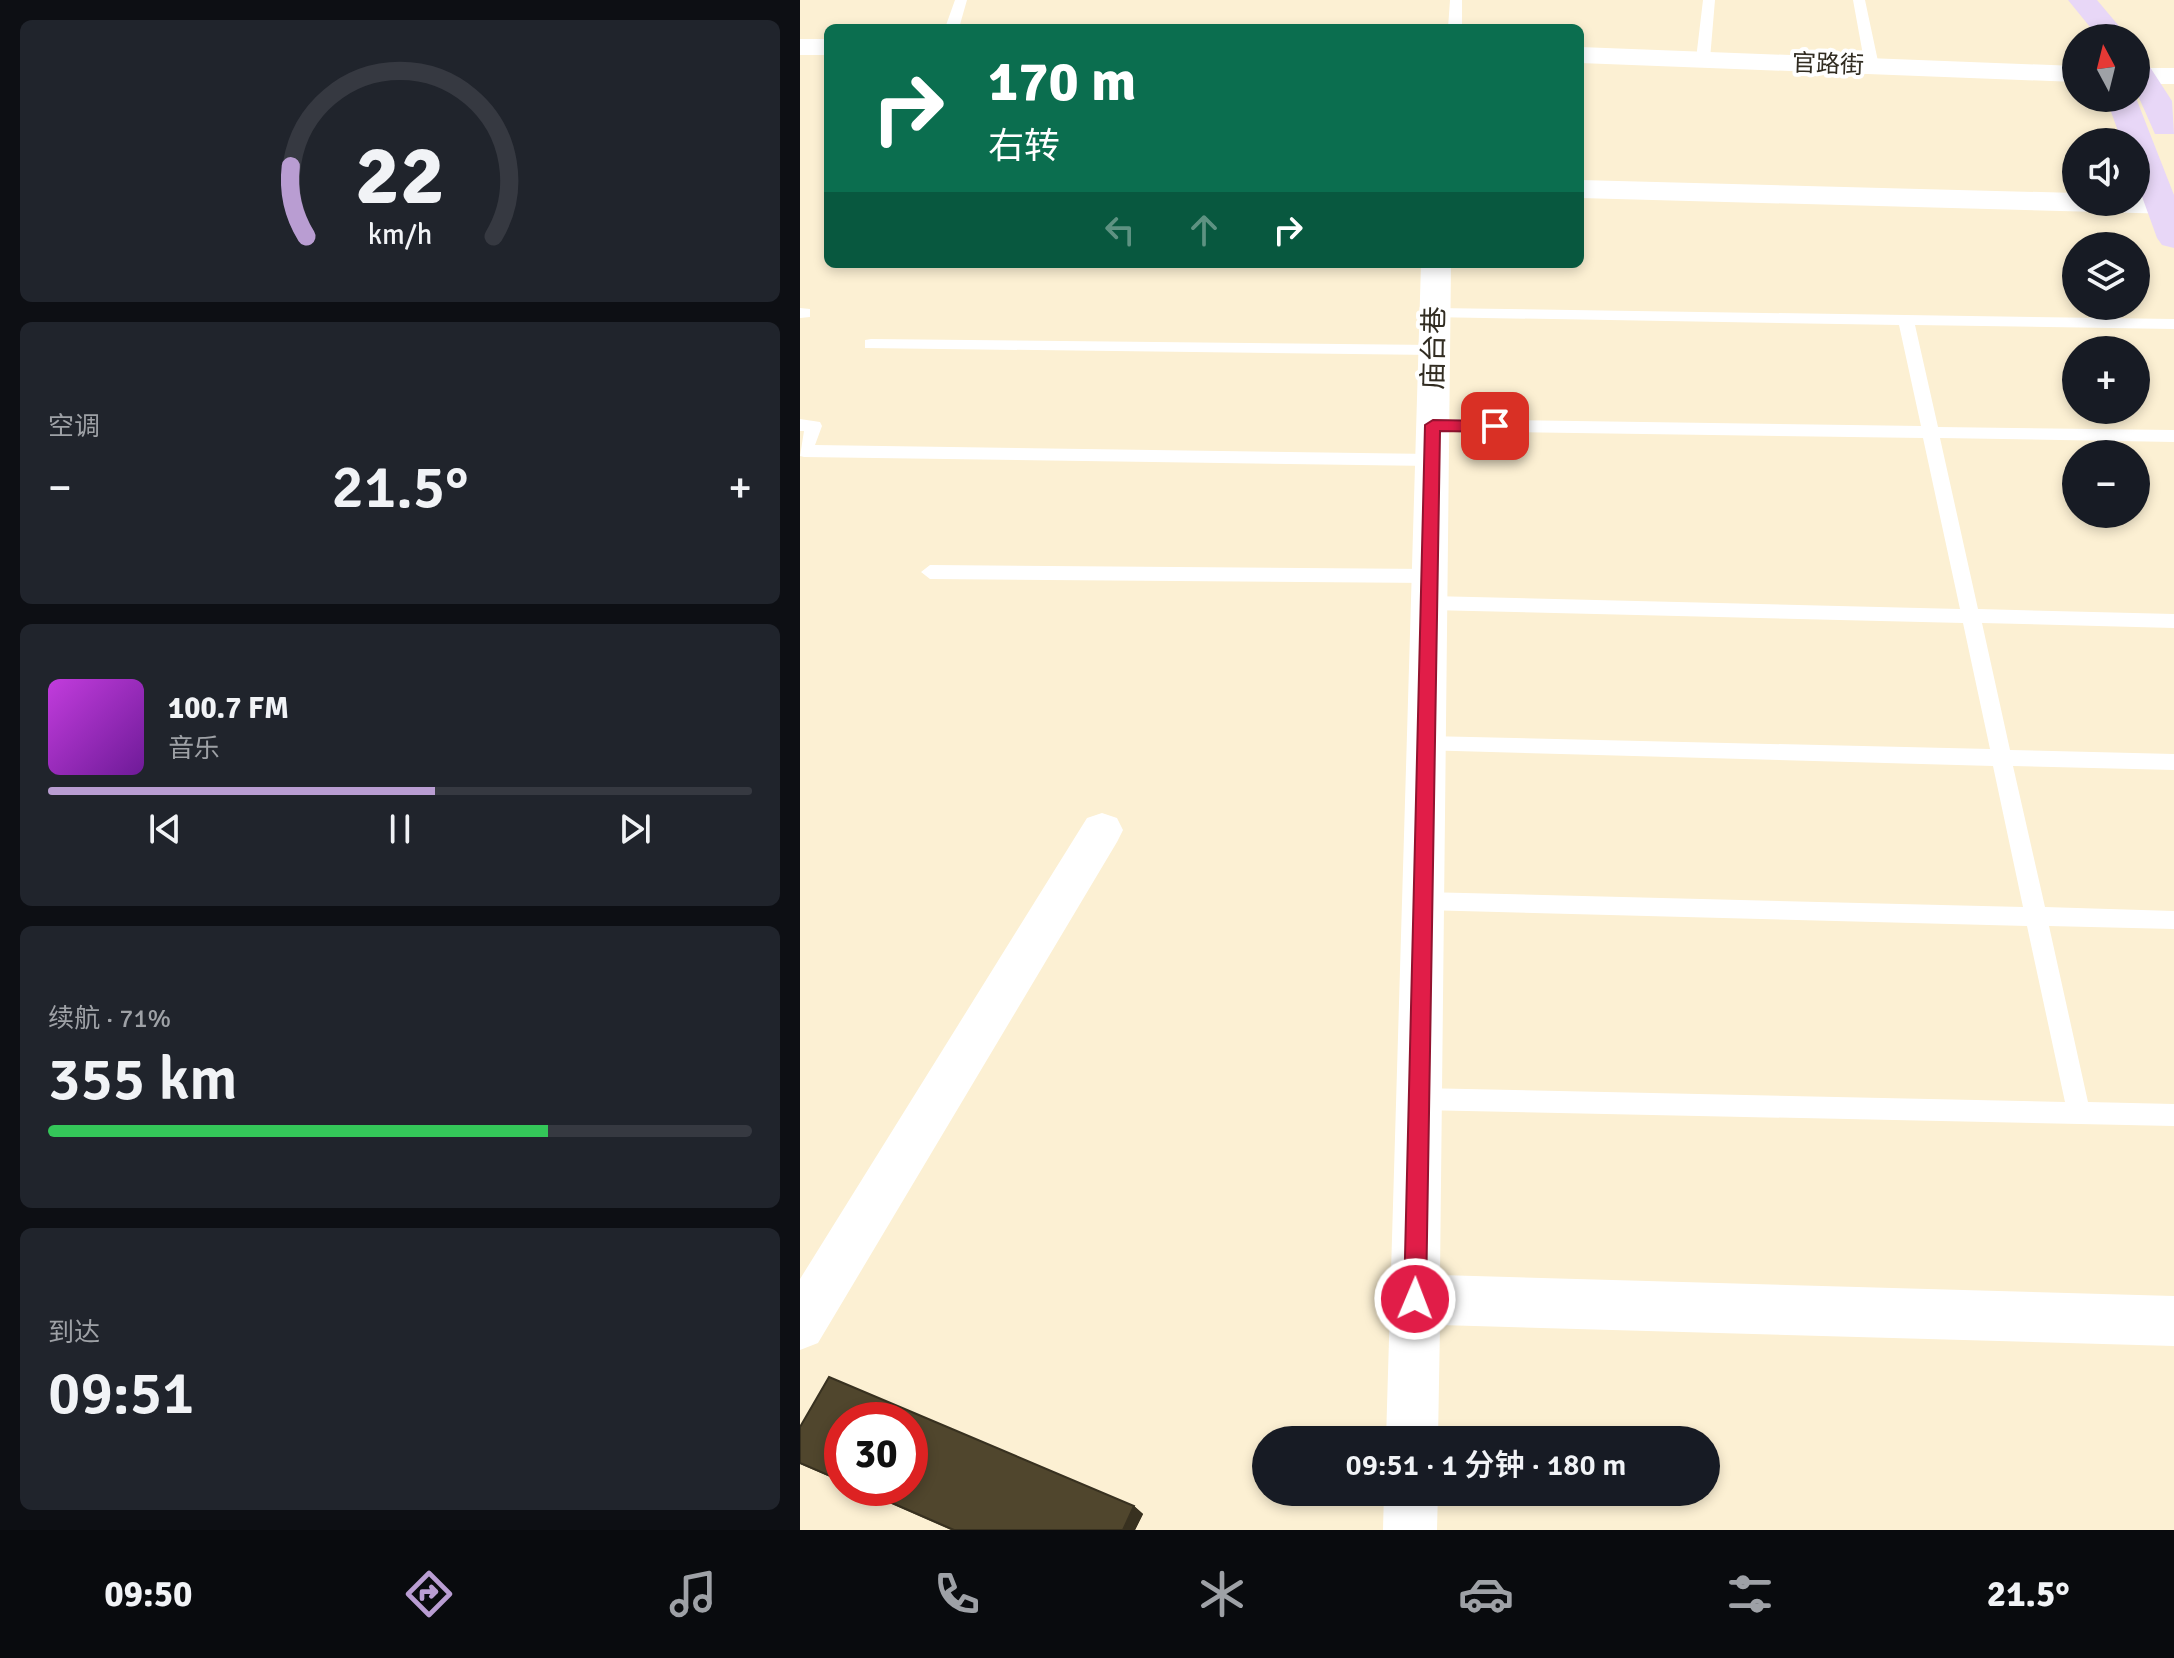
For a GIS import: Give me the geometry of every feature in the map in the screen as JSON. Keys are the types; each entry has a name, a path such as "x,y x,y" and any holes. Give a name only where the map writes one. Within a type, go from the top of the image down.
{"main road":[{"path":"2070,5 2076,24"},
{"path":"2070,5 2095,24"},
{"path":"2150,94 2157,101 2174,148"},
{"path":"2143,112 2174,238"}],"street":[{"path":"800,47 824,47"},
{"name":"官路街","path":"1584,55 2062,73"},
{"path":"2150,78 2174,76"},
{"path":"1584,189 2062,202"},
{"name":"庙台巷","path":"1412,1426 1436,268"},
{"path":"800,1325 1102,830"},
{"path":"1415,1299 2174,1321"},
{"path":"1410,1530 1411,1506"}],"lane":[{"path":"953,24 961,0"},
{"path":"1455,24 1456,0"},
{"path":"1703,59 1709,0"},
{"path":"1859,0 1872,66"},
{"path":"1906,319 2079,1114"},
{"path":"871,344 1906,319 2174,324"},
{"path":"800,425 814,426 804,451 1931,433 2174,436"},
{"path":"930,572 1430,590 1971,616 2174,621"},
{"path":"1427,744 2174,762"},
{"path":"1423,901 2174,920"},
{"path":"1419,1099 2174,1115"}],"building":[{"path":"829,1377 888,1402 824,1402 824,1473 800,1463 800,1427"},
{"path":"928,1419 1134,1506 1123,1530 954,1530 899,1506 928,1506"}],"route":[{"path":"1415,1299 1433,425 1495,426"}]}
